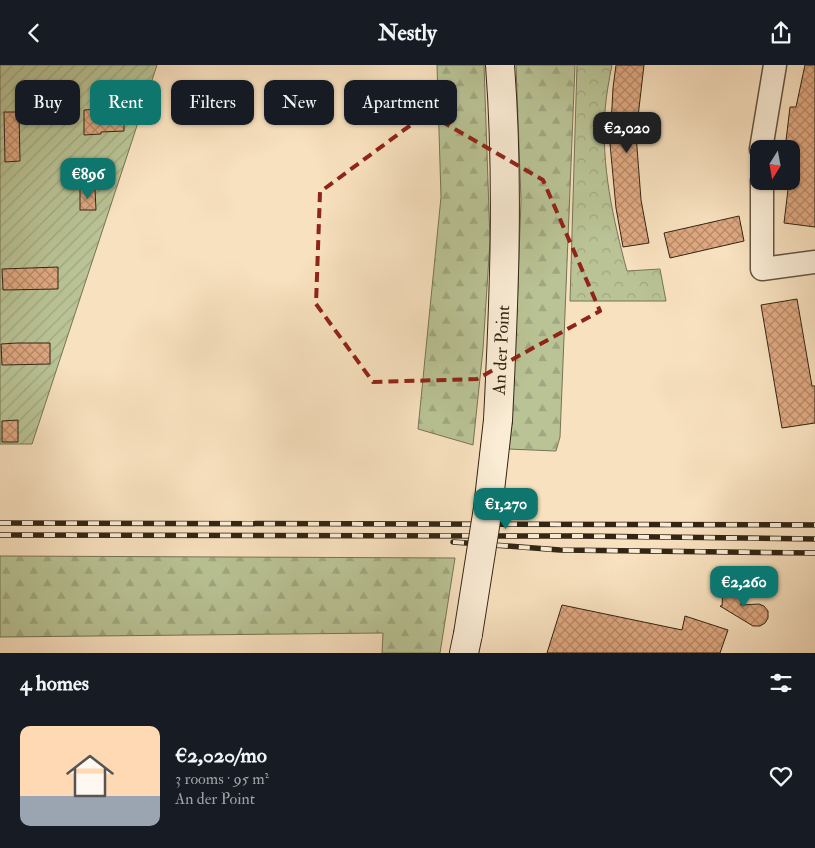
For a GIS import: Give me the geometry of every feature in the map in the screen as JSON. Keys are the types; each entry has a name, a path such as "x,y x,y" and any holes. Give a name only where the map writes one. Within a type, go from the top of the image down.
{"street":[{"name":"An der Point","path":"466,643 488,508 498,420 506,225 500,65"},
{"path":"763,140 775,65"},
{"path":"762,190 762,269 815,262"}],"highlighted area":[{"path":"427,113 543,180 600,311 477,379 373,382 316,304 320,192"}],"green space":[{"path":"0,65 157,65 152,80 90,80 90,125 137,125 32,444 0,444"},
{"path":"437,65 484,65 490,241 483,349 473,445 418,429 441,197 439,125 457,125 457,80 437,80"},
{"path":"516,65 575,65 560,437 556,451 508,449 517,312 521,200"},
{"path":"577,65 612,65 605,105 604,131 609,192 617,232 627,271 660,269 666,301 570,301"},
{"path":"0,556 455,558 440,653 382,653 383,633 0,637"}],"building":[{"path":"616,65 644,65 636,134 641,200 649,243 623,247 616,208 610,144"},
{"path":"805,65 815,65 815,227 784,223 788,190 800,190 800,140 786,140 790,107 796,107"},
{"path":"84,110 90,110 90,125 124,125 124,131 84,135"},
{"path":"4,112 15,112 15,125 19,125 20,161 5,162"},
{"path":"80,189 95,189 96,210 80,210"},
{"path":"739,216 744,241 670,258 664,233"},
{"path":"58,267 58,289 3,290 2,269"},
{"path":"797,299 812,386 815,386 815,423 782,428 761,305"},
{"path":"50,343 50,364 2,365 1,344"},
{"path":"18,420 18,442 2,442 2,421"},
{"path":"723,587 742,588 741,605 759,604 764,606 768,611 768,618 765,623 760,626 753,626 720,606 722,606"},
{"path":"562,605 682,630 685,616 728,630 720,653 547,653"}],"railway":[{"path":"0,523 815,525"},
{"path":"0,535 577,536 815,539"},
{"path":"453,542 560,550 815,553"}]}
